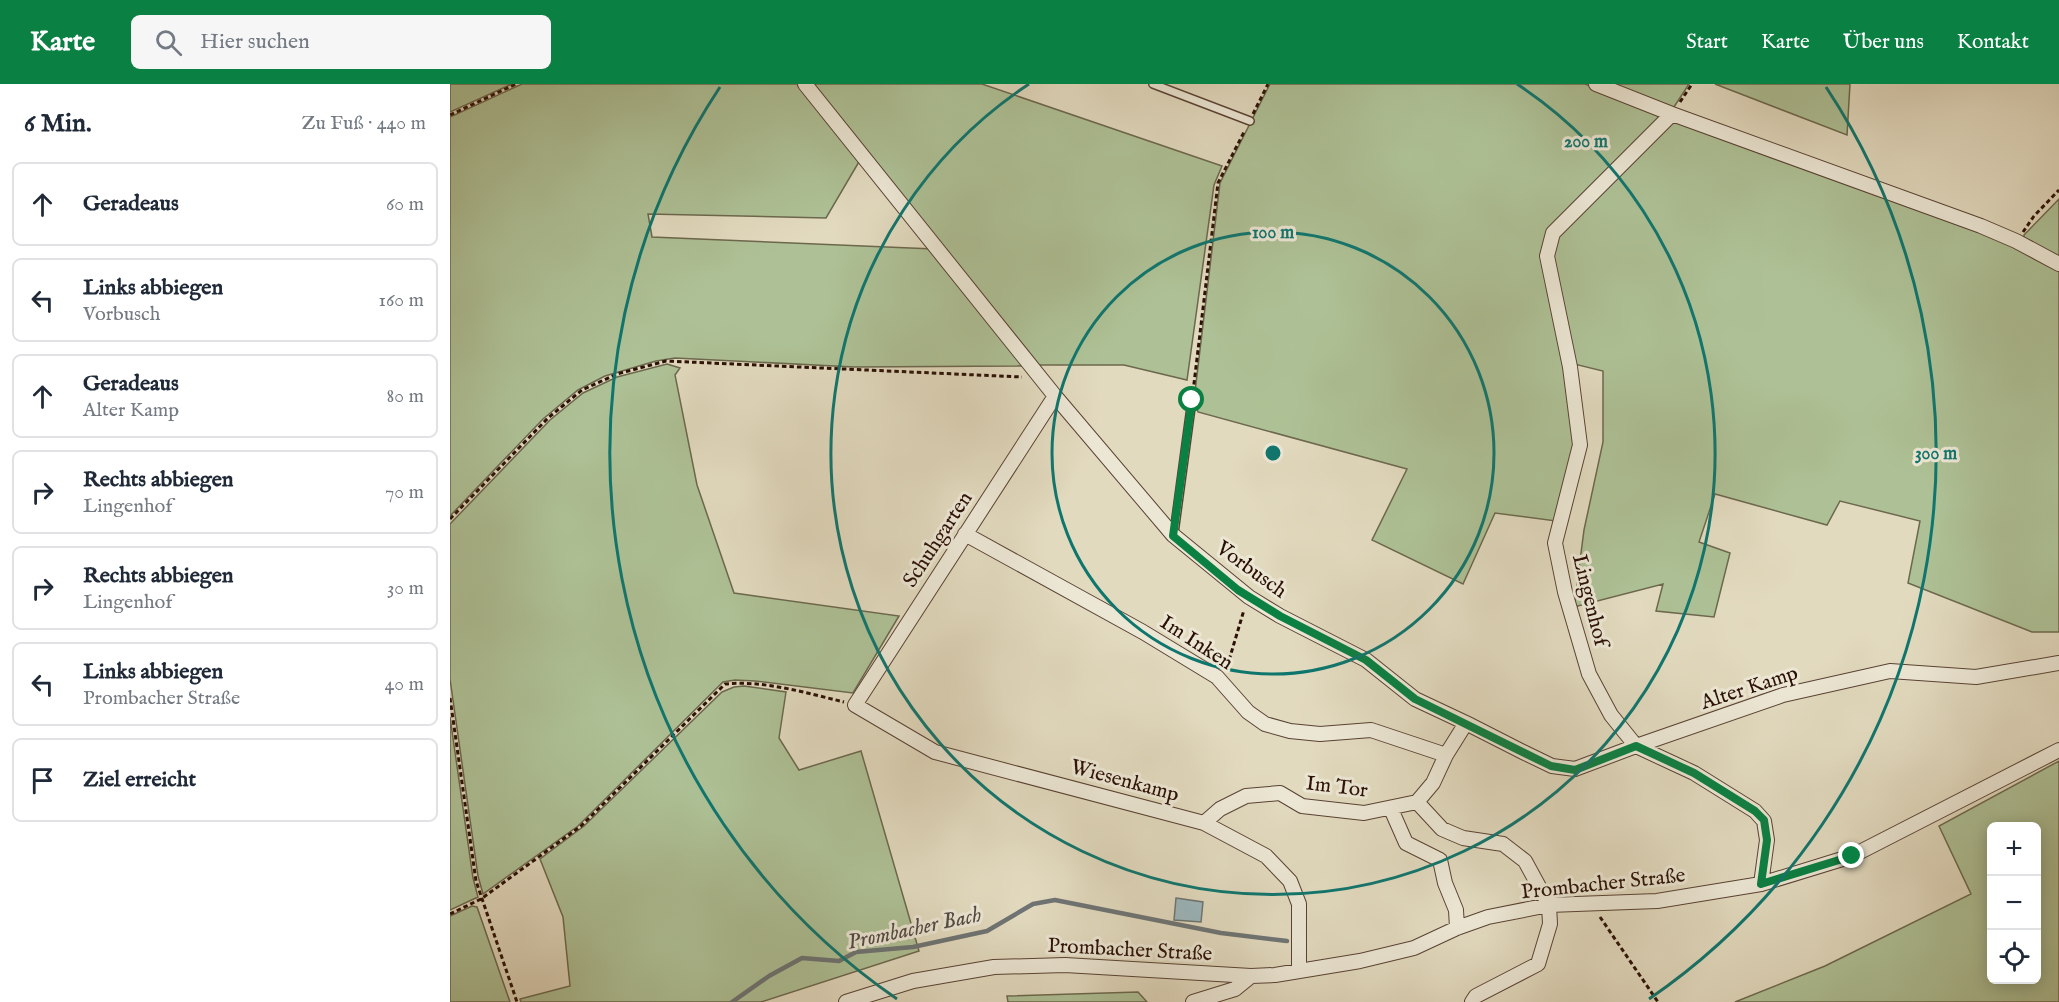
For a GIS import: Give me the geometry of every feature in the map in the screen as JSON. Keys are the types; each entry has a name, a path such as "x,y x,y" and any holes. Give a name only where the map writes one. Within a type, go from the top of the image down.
{"street":[{"name":"Vorbusch","path":"805,84 1055,396 1173,536 1248,597 1366,660 1415,699 1466,723"},
{"path":"1596,84 2016,241 2059,264"},
{"name":"Lingenhof","path":"1672,114 1553,233 1547,256 1570,367 1580,445 1555,543 1565,592 1589,674 1611,715 1636,746 1694,773 1755,811 1764,820 1767,840 1761,884"},
{"name":"Schuhgarten","path":"855,705 1055,396"},
{"name":"Im Inken","path":"965,534 1143,632 1217,677 1248,712 1265,724 1290,731 1320,734 1371,730 1446,755"},
{"name":"Alter Kamp","path":"1466,723 1551,766 1575,770 1636,746 1783,695 1890,671 1976,677 2059,663"},
{"name":"Wiesenkamp","path":"855,705 935,752 1204,823 1266,856 1290,881 1299,904 1299,971"},
{"path":"1466,723 1446,755 1433,783 1418,802 1442,829 1463,838 1503,844 1525,861 1549,905 1550,924 1538,964 1476,996 1472,1002"},
{"name":"Prombacher Straße","path":"846,1002 913,981 994,967 1065,965 1251,976 1299,971 1360,961 1414,948 1457,928 1488,917 1549,905 1656,901 1761,884 1852,856 2059,750"},
{"name":"Im Tor","path":"1204,823 1220,809 1246,796 1280,793 1302,806 1364,813 1418,802"},
{"path":"1391,809 1406,843 1440,860 1444,884 1456,910 1457,928"},
{"path":"1193,1002 1235,989 1251,976"}],"lane":[{"path":"1154,84 1250,121"},
{"path":"1173,536 1192,400"}],"path":[{"path":"450,115 516,84"},
{"path":"1192,400 1218,183 1268,84"},
{"path":"1672,114 1692,84"},
{"path":"2016,241 2034,216 2059,190"},
{"path":"450,519 548,418 582,390 617,374 666,360 1042,378"},
{"path":"1222,682 1248,597"},
{"path":"450,914 482,899 581,826 725,684 737,682 797,691 855,705"},
{"path":"450,698 476,881 517,1002"},
{"path":"1593,904 1604,924 1658,1002"}],"green space":[{"path":"450,84 512,84 450,112"},
{"path":"522,84 797,84 860,160 826,218 648,214 652,237 934,249 1028,366 854,367 675,358 656,361 605,376 578,390 543,419 450,516 450,117"},
{"path":"810,84 982,84 1222,166 1214,185 1187,380 1124,365 1039,365"},
{"path":"1270,84 1585,84 1645,106 1658,115 1658,121 1550,234 1576,447 1556,521 1495,513 1463,584 1372,540 1407,469 1198,412 1194,400 1220,183"},
{"path":"1604,84 1689,84 1672,110"},
{"path":"1715,84 1850,84 1847,135"},
{"path":"1673,120 1981,230 2059,269 2059,632 2032,632 1908,583 1920,521 1840,501 1827,525 1715,494 1699,542 1730,553 1714,617 1656,611 1663,584 1574,607 1584,530 1603,442 1603,371 1574,364 1550,257 1557,234"},
{"path":"2059,199 2059,260 2024,242 2024,235"},
{"path":"667,364 680,368 675,375 697,485 734,593 899,616 853,693 755,681 723,682 578,826 483,894 478,876 450,679 450,524 550,420 583,393 617,377"},
{"path":"744,686 786,692 779,738 799,770 861,751 919,951 761,1002 521,1002 520,999 570,986 563,917 540,859 584,826 722,692"},
{"path":"450,717 473,878 478,897 450,910"},
{"path":"2059,761 2059,1002 1735,1002 1825,966 1971,894 1939,826"},
{"path":"472,906 477,907 510,1002 450,1002 450,916"},
{"path":"1138,992 1147,1002 1008,1002 1007,996"}],"water":[{"path":"1176,898 1203,902 1201,922 1174,920"}],"waterway":[{"name":"Prombacher Bach","path":"732,1002 769,976 802,958 839,961 856,952 913,947 987,931 1033,904 1055,900 1221,933 1287,941"}],"route":[{"path":"1192,400 1173,536 1238,590 1280,616 1366,660 1415,699 1551,766 1575,770 1636,746 1694,773 1755,811 1764,820 1767,840 1761,884 1852,856"}]}
